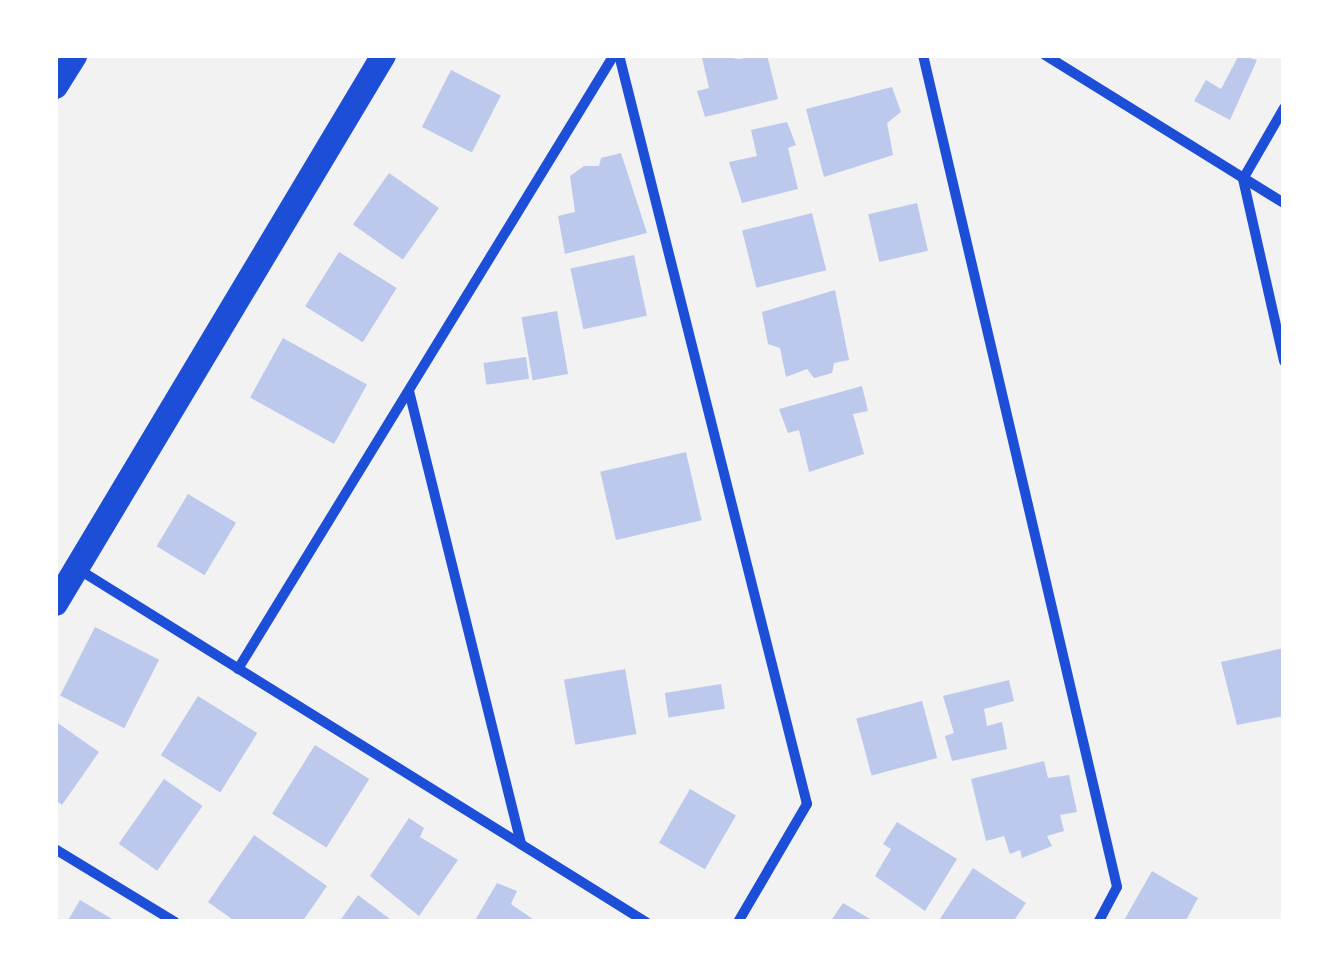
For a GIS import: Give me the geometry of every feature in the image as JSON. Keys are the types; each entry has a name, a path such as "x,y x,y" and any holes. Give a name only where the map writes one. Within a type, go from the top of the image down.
{"main road":[{"path":"55,86 74,55"},
{"path":"55,602 384,55"}],"street":[{"path":"238,669 616,55"},
{"path":"616,55 807,804 738,922"},
{"path":"923,55 1117,887 1098,922"},
{"path":"1045,55 1284,204"},
{"path":"1284,108 1243,179 1284,361"},
{"path":"409,391 521,844"},
{"path":"76,568 646,922"},
{"path":"55,849 174,922"},
{"path":"620,922 628,910"}],"building":[{"path":"712,55 739,59 767,55 778,99 705,117 697,91 709,88 702,58"},
{"path":"1239,55 1257,60 1230,120 1194,101 1206,80 1221,89"},
{"path":"451,70 501,95 472,152 422,127"},
{"path":"892,87 901,112 887,123 893,155 824,177 806,109"},
{"path":"787,122 796,145 788,148 798,189 742,203 729,162 757,156 751,130"},
{"path":"621,153 647,233 565,254 558,216 575,212 570,176 584,166 599,166 601,158"},
{"path":"389,173 439,208 403,260 353,225"},
{"path":"917,203 928,251 879,262 868,214"},
{"path":"812,213 826,270 756,288 742,230"},
{"path":"339,252 397,288 363,342 305,306"},
{"path":"634,255 647,316 583,329 570,269"},
{"path":"835,290 849,360 834,363 832,373 814,378 807,369 786,377 780,348 768,344 762,312"},
{"path":"557,311 568,374 533,380 522,317"},
{"path":"283,338 367,385 334,444 250,397"},
{"path":"526,357 529,379 486,385 483,363"},
{"path":"862,386 868,411 853,414 864,454 809,472 799,430 788,433 779,409"},
{"path":"686,452 702,520 616,540 600,472"},
{"path":"188,494 236,523 205,575 157,546"},
{"path":"95,627 159,660 124,728 60,696"},
{"path":"1284,648 1284,716 1237,725 1221,662"},
{"path":"625,669 636,734 575,745 564,680"},
{"path":"1009,680 1014,701 984,709 987,726 1002,722 1007,749 952,761 945,736 954,733 943,696"},
{"path":"721,684 725,709 669,718 665,693"},
{"path":"198,696 257,733 220,792 161,755"},
{"path":"922,701 937,758 872,776 856,719"},
{"path":"55,721 99,752 62,805 55,800"},
{"path":"315,745 369,779 326,848 272,814"},
{"path":"1044,761 1048,778 1069,775 1077,812 1060,815 1064,831 1047,836 1052,846 1022,858 1020,850 1010,854 1004,836 986,841 971,779"},
{"path":"164,779 203,806 157,871 119,844"},
{"path":"690,789 736,816 705,869 659,843"},
{"path":"409,818 424,828 420,837 458,860 419,916 370,876"},
{"path":"897,822 957,859 925,911 875,876 891,849 883,844"},
{"path":"254,835 327,886 302,922 236,922 208,902"},
{"path":"973,868 1026,903 1013,922 938,922"},
{"path":"1152,871 1198,898 1185,922 1123,922"},
{"path":"497,883 517,891 511,904 537,922 474,922"},
{"path":"358,895 394,922 339,922"},
{"path":"80,900 117,922 67,922"},
{"path":"843,903 875,922 830,922"}]}
